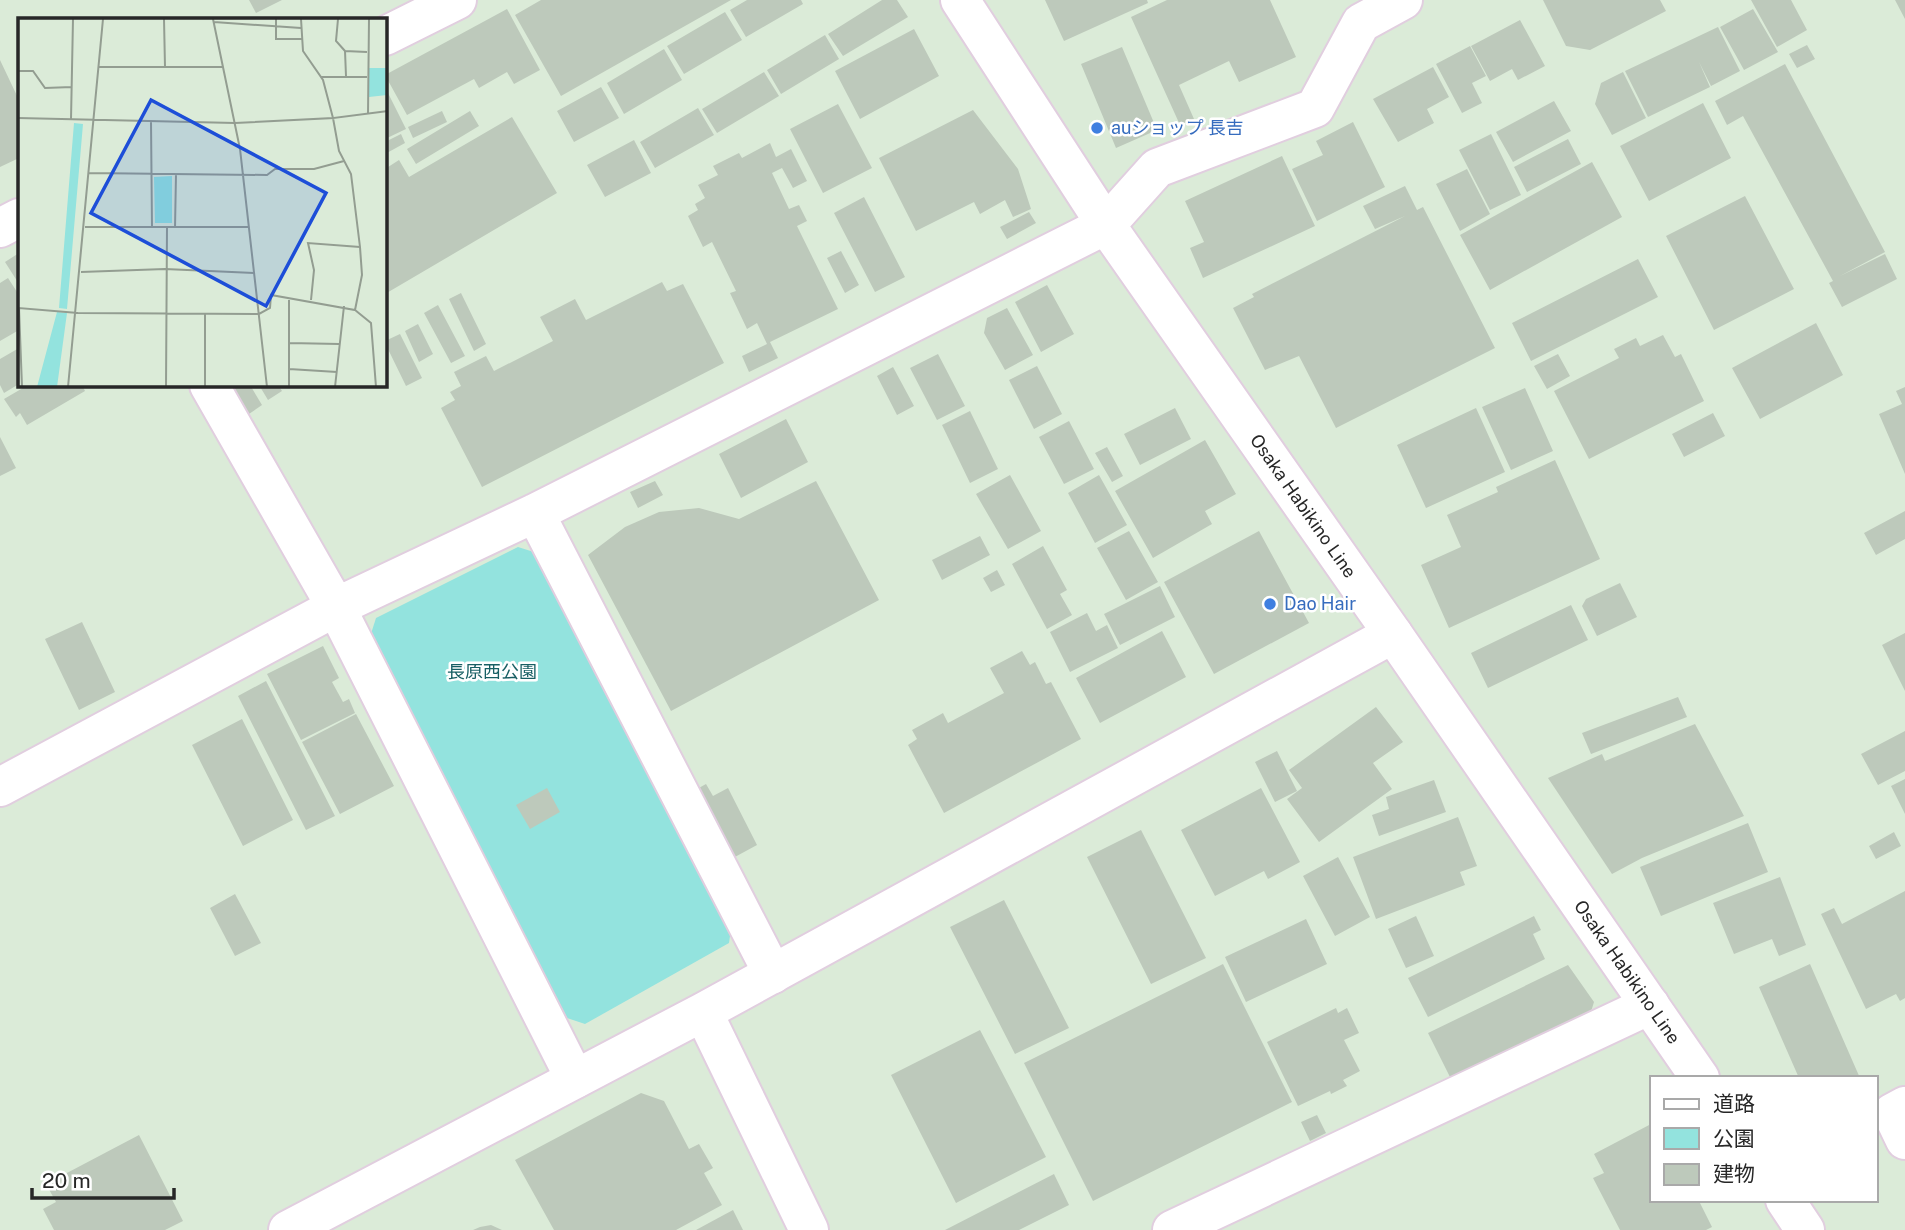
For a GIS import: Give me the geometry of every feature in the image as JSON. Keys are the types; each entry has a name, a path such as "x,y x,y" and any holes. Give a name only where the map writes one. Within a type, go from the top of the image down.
{"street":[{"path":"387,35 457,0"},
{"name":"Osaka Habikino Line","path":"960,0 1106,225 1699,1076"},
{"path":"0,787 336,607 535,513 1106,225 1157,168 1315,108 1361,23 1404,0"},
{"path":"0,228 18,219"},
{"path":"210,387 336,607 575,1079"},
{"path":"535,513 773,974"},
{"path":"288,1230 703,1012 1393,634"},
{"path":"1172,1230 1650,1005"},
{"path":"703,1012 810,1230"},
{"path":"1905,1107 1892,1113 1905,1140"},
{"path":"1786,1202 1805,1230"}],"green space":[{"name":"長原西公園","path":"518,547 537,553 731,929 729,943 585,1024 567,1018 369,640 376,618"}],"building":[{"path":"249,0 282,0 256,13"},
{"path":"541,0 731,0 561,96 515,15"},
{"path":"747,0 801,0 803,4 746,37 730,10"},
{"path":"882,0 897,0 908,17 843,56 828,34"},
{"path":"1045,0 1147,0 1148,3 1064,41"},
{"path":"1167,0 1270,0 1296,57 1239,82 1229,61 1179,85 1194,119 1180,125 1131,17"},
{"path":"1543,0 1660,0 1666,11 1590,50 1566,46"},
{"path":"1751,0 1791,0 1807,30 1777,47"},
{"path":"1895,0 1905,0 1905,19"},
{"path":"507,9 540,70 514,84 507,72 479,88 474,79 407,115 387,74"},
{"path":"1753,9 1778,52 1744,70 1720,27"},
{"path":"725,12 742,40 684,74 667,46"},
{"path":"1520,20 1545,66 1518,80 1512,69 1490,81 1471,46"},
{"path":"1718,27 1740,71 1711,86 1699,62 1710,87 1648,117 1625,71"},
{"path":"914,29 939,76 860,119 835,71"},
{"path":"825,35 839,59 781,94 767,70"},
{"path":"1807,45 1815,59 1797,68 1789,54"},
{"path":"1470,46 1486,76 1472,83 1482,103 1462,113 1436,64"},
{"path":"1122,47 1157,130 1116,148 1081,64"},
{"path":"664,49 682,80 624,114 607,83"},
{"path":"0,60 18,98 18,158 0,167"},
{"path":"1785,64 1885,252 1840,276 1885,254 1897,279 1842,307 1829,283 1833,281 1743,116 1727,125 1715,101"},
{"path":"1433,67 1449,97 1427,109 1434,123 1398,142 1373,99"},
{"path":"764,72 779,96 717,133 702,109"},
{"path":"1623,72 1646,118 1612,135 1595,104 1601,83"},
{"path":"601,87 619,118 574,142 557,111"},
{"path":"387,91 406,129 387,138"},
{"path":"1554,101 1571,131 1513,162 1496,132"},
{"path":"1703,103 1731,158 1649,201 1620,146"},
{"path":"838,104 872,168 823,193 790,129"},
{"path":"698,108 714,135 655,168 640,142"},
{"path":"973,110 1018,169 1031,209 1013,217 1005,200 980,214 974,202 916,231 879,158"},
{"path":"442,111 447,122 413,138 408,127"},
{"path":"470,111 479,126 416,164 407,149"},
{"path":"512,117 557,193 387,293 387,168 399,160 409,177"},
{"path":"1353,122 1385,187 1317,221 1292,169 1323,155 1316,141"},
{"path":"401,134 405,143 387,153 387,141"},
{"path":"1491,134 1521,195 1490,210 1459,150"},
{"path":"1568,139 1581,164 1527,192 1514,167"},
{"path":"634,140 651,173 605,197 587,165"},
{"path":"770,143 776,157 791,149 807,181 793,188 782,168 772,173 789,209 799,205 807,221 797,226 838,309 770,342 778,358 749,372 742,356 767,344 757,323 747,329 730,293 736,291 712,242 703,247 688,216 698,210 695,204 705,198 698,185 718,175 713,166 739,153 742,158"},
{"path":"1282,156 1315,226 1203,278 1190,248 1204,242 1185,201"},
{"path":"1592,162 1622,217 1490,290 1460,235"},
{"path":"1467,169 1490,214 1460,231 1436,184"},
{"path":"1405,186 1417,210 1423,207 1495,348 1336,428 1299,356 1265,370 1233,308 1254,297 1252,294 1405,216 1375,229 1363,206"},
{"path":"1745,196 1794,289 1714,330 1666,236"},
{"path":"864,197 905,277 875,292 834,213"},
{"path":"1029,212 1036,223 1007,239 1000,227"},
{"path":"841,251 859,285 845,293 827,258"},
{"path":"18,254 18,282 5,262"},
{"path":"1638,259 1658,297 1531,361 1512,323"},
{"path":"8,278 18,293 18,331 0,341 0,283"},
{"path":"662,282 667,291 683,284 724,363 482,487 441,408 455,400 450,392 461,386 454,372 486,356 494,371 553,341 540,317 575,299 586,320"},
{"path":"1047,285 1074,334 1041,352 1015,302"},
{"path":"461,293 486,344 474,351 449,299"},
{"path":"438,305 465,356 451,363 424,313"},
{"path":"1007,308 1033,355 1005,370 984,333 987,318"},
{"path":"1816,323 1843,375 1760,419 1732,368"},
{"path":"418,324 433,354 419,362 405,331"},
{"path":"400,334 422,378 406,386 387,347 387,340"},
{"path":"1663,335 1675,357 1681,354 1704,401 1589,459 1554,391 1619,358 1614,349 1636,338 1640,346"},
{"path":"18,349 18,385 4,393 0,385 0,359"},
{"path":"938,354 965,406 937,420 910,368"},
{"path":"1558,354 1570,376 1547,389 1534,366"},
{"path":"1037,366 1062,414 1034,429 1009,380"},
{"path":"893,367 914,406 897,415 877,376"},
{"path":"25,387 83,387 85,391 27,425 20,413 16,417 4,399"},
{"path":"234,387 251,387 262,405 246,416 229,390"},
{"path":"260,387 279,387 282,391 268,400"},
{"path":"1905,387 1905,474 1879,414 1902,404 1896,391"},
{"path":"1525,388 1553,451 1511,470 1482,407"},
{"path":"1175,408 1191,439 1140,465 1124,434"},
{"path":"1476,408 1505,472 1426,508 1397,445"},
{"path":"970,411 998,469 970,483 942,425"},
{"path":"1713,413 1725,436 1684,457 1672,434"},
{"path":"786,419 808,462 741,498 719,454"},
{"path":"1069,421 1094,469 1064,484 1039,437"},
{"path":"0,437 16,468 0,476"},
{"path":"1205,440 1236,494 1205,511 1212,524 1153,558 1115,491"},
{"path":"1107,447 1123,476 1112,482 1095,453"},
{"path":"1555,460 1600,559 1449,628 1421,565 1461,547 1447,515 1498,492 1496,487"},
{"path":"1010,475 1041,531 1008,549 976,494"},
{"path":"1099,475 1127,525 1095,543 1068,493"},
{"path":"655,481 663,495 638,508 630,492"},
{"path":"816,481 879,600 671,711 588,555 625,527 659,512 699,508 739,519"},
{"path":"1905,511 1905,539 1876,555 1864,533"},
{"path":"1129,531 1158,582 1126,600 1097,548"},
{"path":"1259,531 1309,623 1214,674 1164,582"},
{"path":"980,536 990,555 942,580 932,560"},
{"path":"1043,546 1067,590 1060,594 1072,615 1047,629 1012,564"},
{"path":"997,570 1005,585 991,592 983,578"},
{"path":"1620,583 1637,617 1597,636 1582,606 1586,599"},
{"path":"1160,586 1175,617 1120,645 1104,614"},
{"path":"1571,605 1588,640 1488,688 1471,653"},
{"path":"1087,613 1096,631 1107,625 1118,648 1070,672 1050,632"},
{"path":"82,622 115,692 79,710 45,639"},
{"path":"1162,631 1186,677 1100,723 1076,678"},
{"path":"1905,633 1905,691 1882,645"},
{"path":"323,646 339,678 332,682 343,702 349,699 355,713 301,740 267,674"},
{"path":"1022,651 1030,665 1035,662 1046,684 1051,682 1081,739 944,813 908,745 917,739 912,730 943,713 948,723 1004,693 990,668"},
{"path":"266,681 335,816 306,830 238,696"},
{"path":"1678,697 1687,717 1591,754 1582,733"},
{"path":"1376,707 1403,742 1373,763 1392,789 1319,842 1287,799 1302,788 1289,770"},
{"path":"356,714 394,786 340,814 302,742"},
{"path":"242,719 293,820 243,846 192,745"},
{"path":"1695,724 1744,816 1642,858 1612,874 1548,778 1602,754 1605,761"},
{"path":"1905,731 1905,771 1878,785 1861,754"},
{"path":"1277,751 1297,791 1275,802 1255,762"},
{"path":"1905,779 1905,814 1891,786"},
{"path":"1434,780 1446,812 1379,836 1372,815 1389,809 1386,797"},
{"path":"706,784 713,796 728,788 757,845 733,858 697,789"},
{"path":"547,788 560,812 530,829 516,805"},
{"path":"1261,788 1300,862 1268,879 1264,871 1215,896 1181,830"},
{"path":"1458,817 1477,866 1460,872 1465,885 1376,919 1353,857"},
{"path":"1748,823 1768,872 1661,916 1640,867"},
{"path":"1141,830 1206,958 1151,984 1087,857"},
{"path":"1894,832 1901,846 1876,859 1869,846"},
{"path":"1338,857 1370,917 1335,936 1303,876"},
{"path":"1780,877 1806,945 1779,956 1772,939 1734,954 1713,903"},
{"path":"1905,891 1905,998 1900,1001 1896,994 1866,1009 1821,914 1834,908 1842,924"},
{"path":"235,894 261,943 235,956 210,908"},
{"path":"1004,900 1069,1028 1015,1054 950,927"},
{"path":"1416,916 1434,956 1406,968 1388,929"},
{"path":"1534,916 1541,930 1533,934 1545,959 1428,1017 1408,978"},
{"path":"1306,919 1327,964 1246,1002 1225,957"},
{"path":"1223,964 1292,1102 1093,1201 1024,1063"},
{"path":"1810,964 1859,1076 1798,1076 1759,987"},
{"path":"1568,965 1594,1002 1589,1018 1454,1085 1428,1033"},
{"path":"1336,1008 1338,1013 1347,1008 1359,1033 1344,1040 1360,1071 1343,1080 1347,1086 1298,1106 1267,1042"},
{"path":"980,1030 1046,1157 956,1203 891,1075"},
{"path":"641,1093 664,1101 689,1149 699,1144 713,1168 704,1173 722,1205 676,1230 554,1230 515,1160"},
{"path":"1317,1115 1326,1133 1310,1141 1301,1122"},
{"path":"1650,1125 1650,1202 1702,1202 1712,1227 1706,1230 1620,1230 1593,1178 1604,1173 1594,1154"},
{"path":"139,1135 183,1221 165,1230 54,1230 43,1209 56,1202 46,1184"},
{"path":"1054,1174 1069,1205 1019,1230 945,1230"},
{"path":"733,1210 743,1230 696,1230 707,1224"},
{"path":"491,1225 502,1230 473,1230 480,1227"}],"place":[{"name":"auショップ 長吉","path":"1097,128"},
{"name":"Dao Hair","path":"1270,604"}]}
